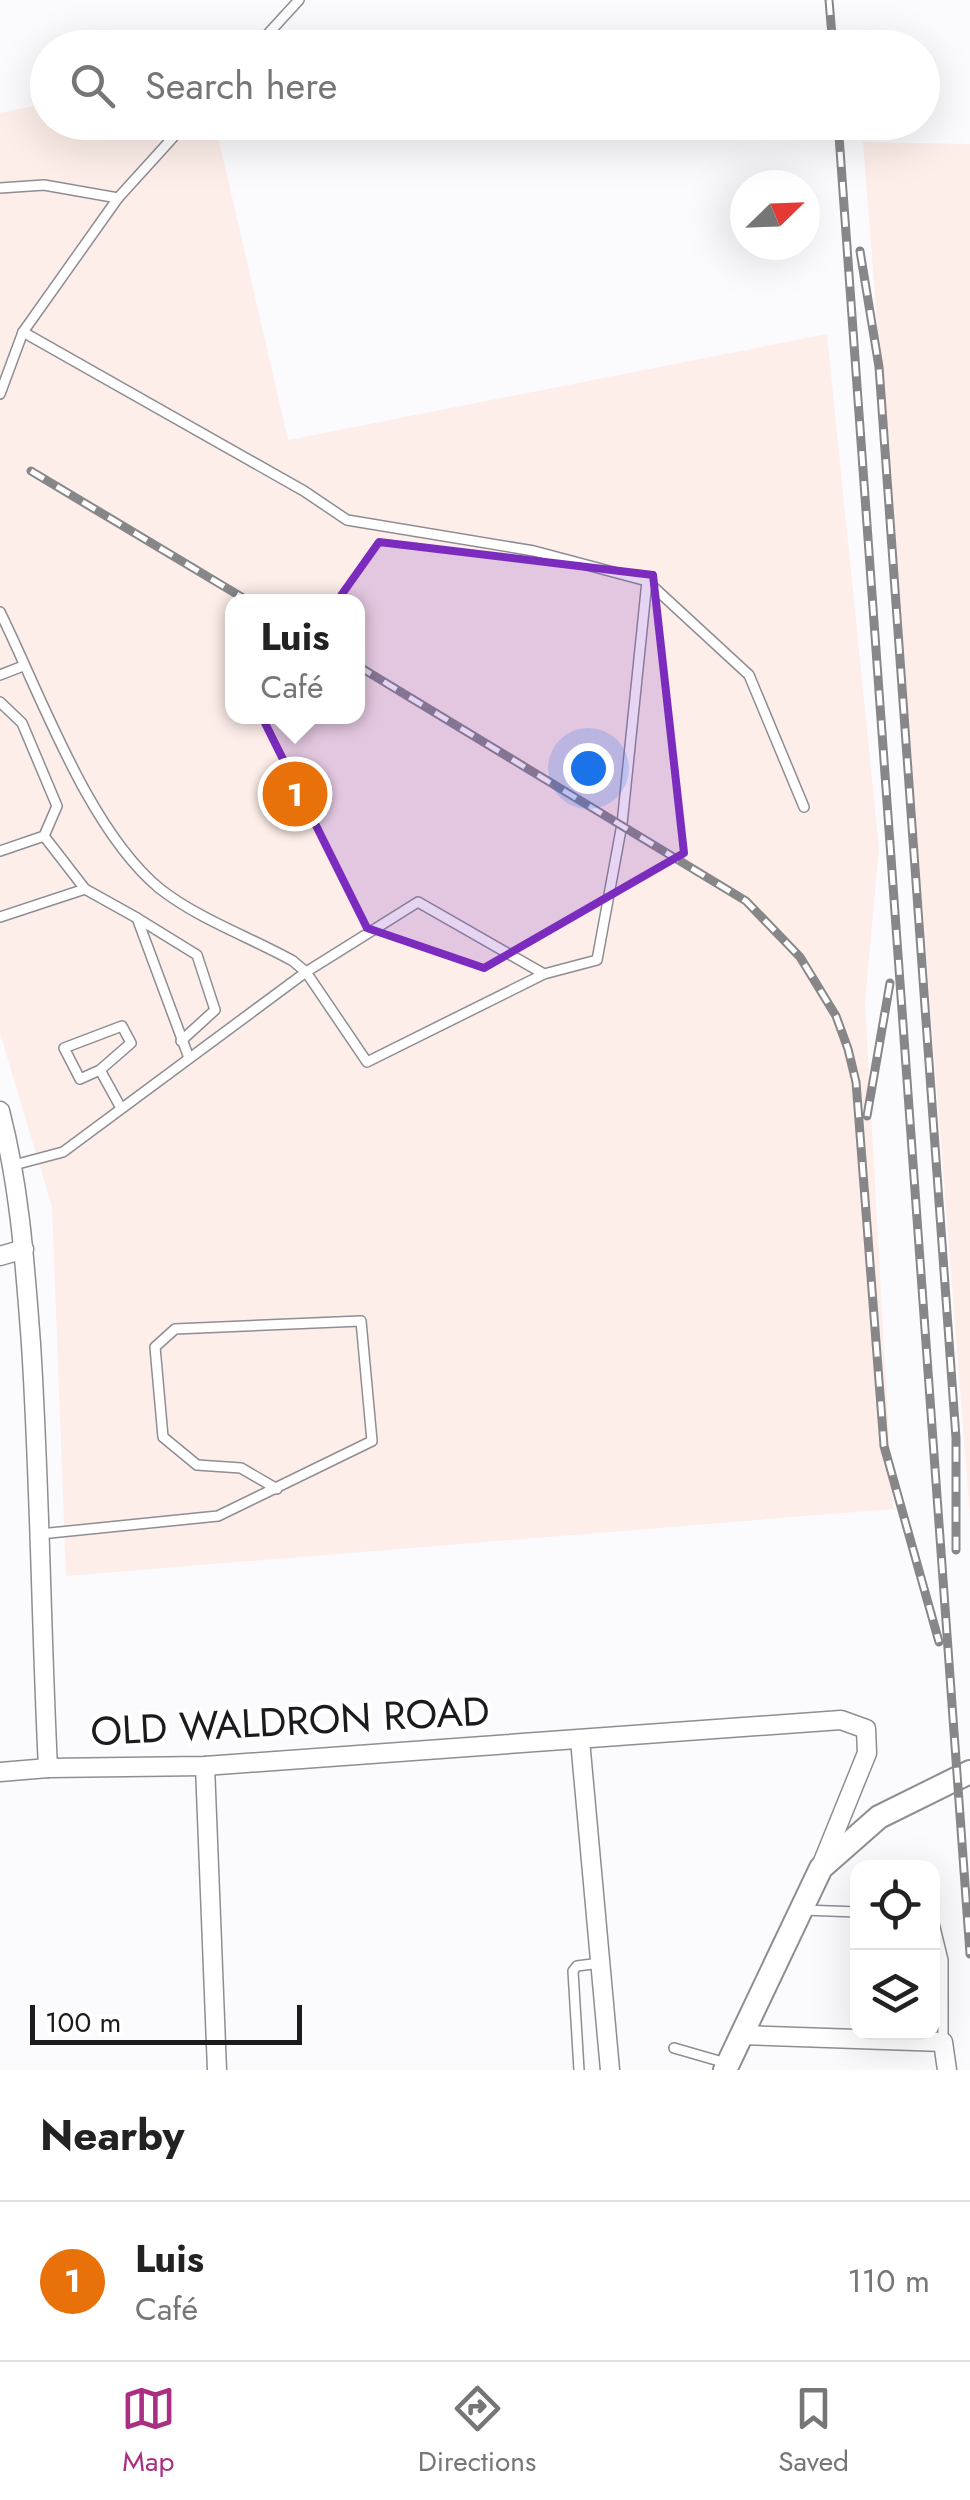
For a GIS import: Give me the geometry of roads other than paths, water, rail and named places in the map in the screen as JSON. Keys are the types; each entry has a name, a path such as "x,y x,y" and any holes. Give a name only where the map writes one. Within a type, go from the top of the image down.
{"main road":[{"path":"727,2067 820,1868 880,1816 970,1772"}],"street":[{"name":"OLD WALDRON ROAD","path":"0,1111 14,1165 24,1249 48,1768 205,1766 841,1720 866,1728 867,1753 820,1868"},
{"path":"0,1256 24,1249"},
{"path":"580,1740 610,2070"},
{"path":"205,1766 217,2070"},
{"path":"0,1772 48,1768"},
{"path":"742,2035 943,2042 947,2070"}],"lane":[{"path":"272,30 299,0"},
{"path":"0,394 24,332 118,198 170,140"},
{"path":"0,188 44,185 118,198"},
{"path":"24,332 304,490 347,520 534,550 647,581 749,675 804,808"},
{"path":"0,612 5,634 124,852 161,889 294,961 306,972 367,1062 544,974 597,960 622,824 647,581"},
{"path":"0,674 23,666"},
{"path":"0,702 22,723 58,806 44,836 0,852"},
{"path":"44,836 85,889 197,954 215,1010 181,1041"},
{"path":"0,918 85,889"},
{"path":"14,1165 63,1152 306,972 418,902 544,974"},
{"path":"137,918 189,1058"},
{"path":"122,1026 131,1042 100,1070 80,1079 64,1048 122,1026"},
{"path":"100,1070 121,1108"},
{"path":"40,1534 218,1516 277,1490 372,1441 361,1322 175,1328 155,1347 163,1437 196,1465 241,1468 277,1490"},
{"path":"800,1910 850,1912"},
{"path":"940,1947 943,2042"},
{"path":"578,2070 572,1971 577,1966 600,1962"},
{"path":"674,2048 727,2067"}],"railway":[{"path":"829,0 832,30"},
{"path":"839,140 970,1954"},
{"path":"860,251 879,367 956,1438 956,1550"},
{"path":"31,471 237,594"},
{"path":"365,670 746,901 800,957 836,1016 856,1082 884,1446 939,1642"},
{"path":"867,1116 890,983"}],"place":[{"name":"Luis","path":"295,794"}]}
